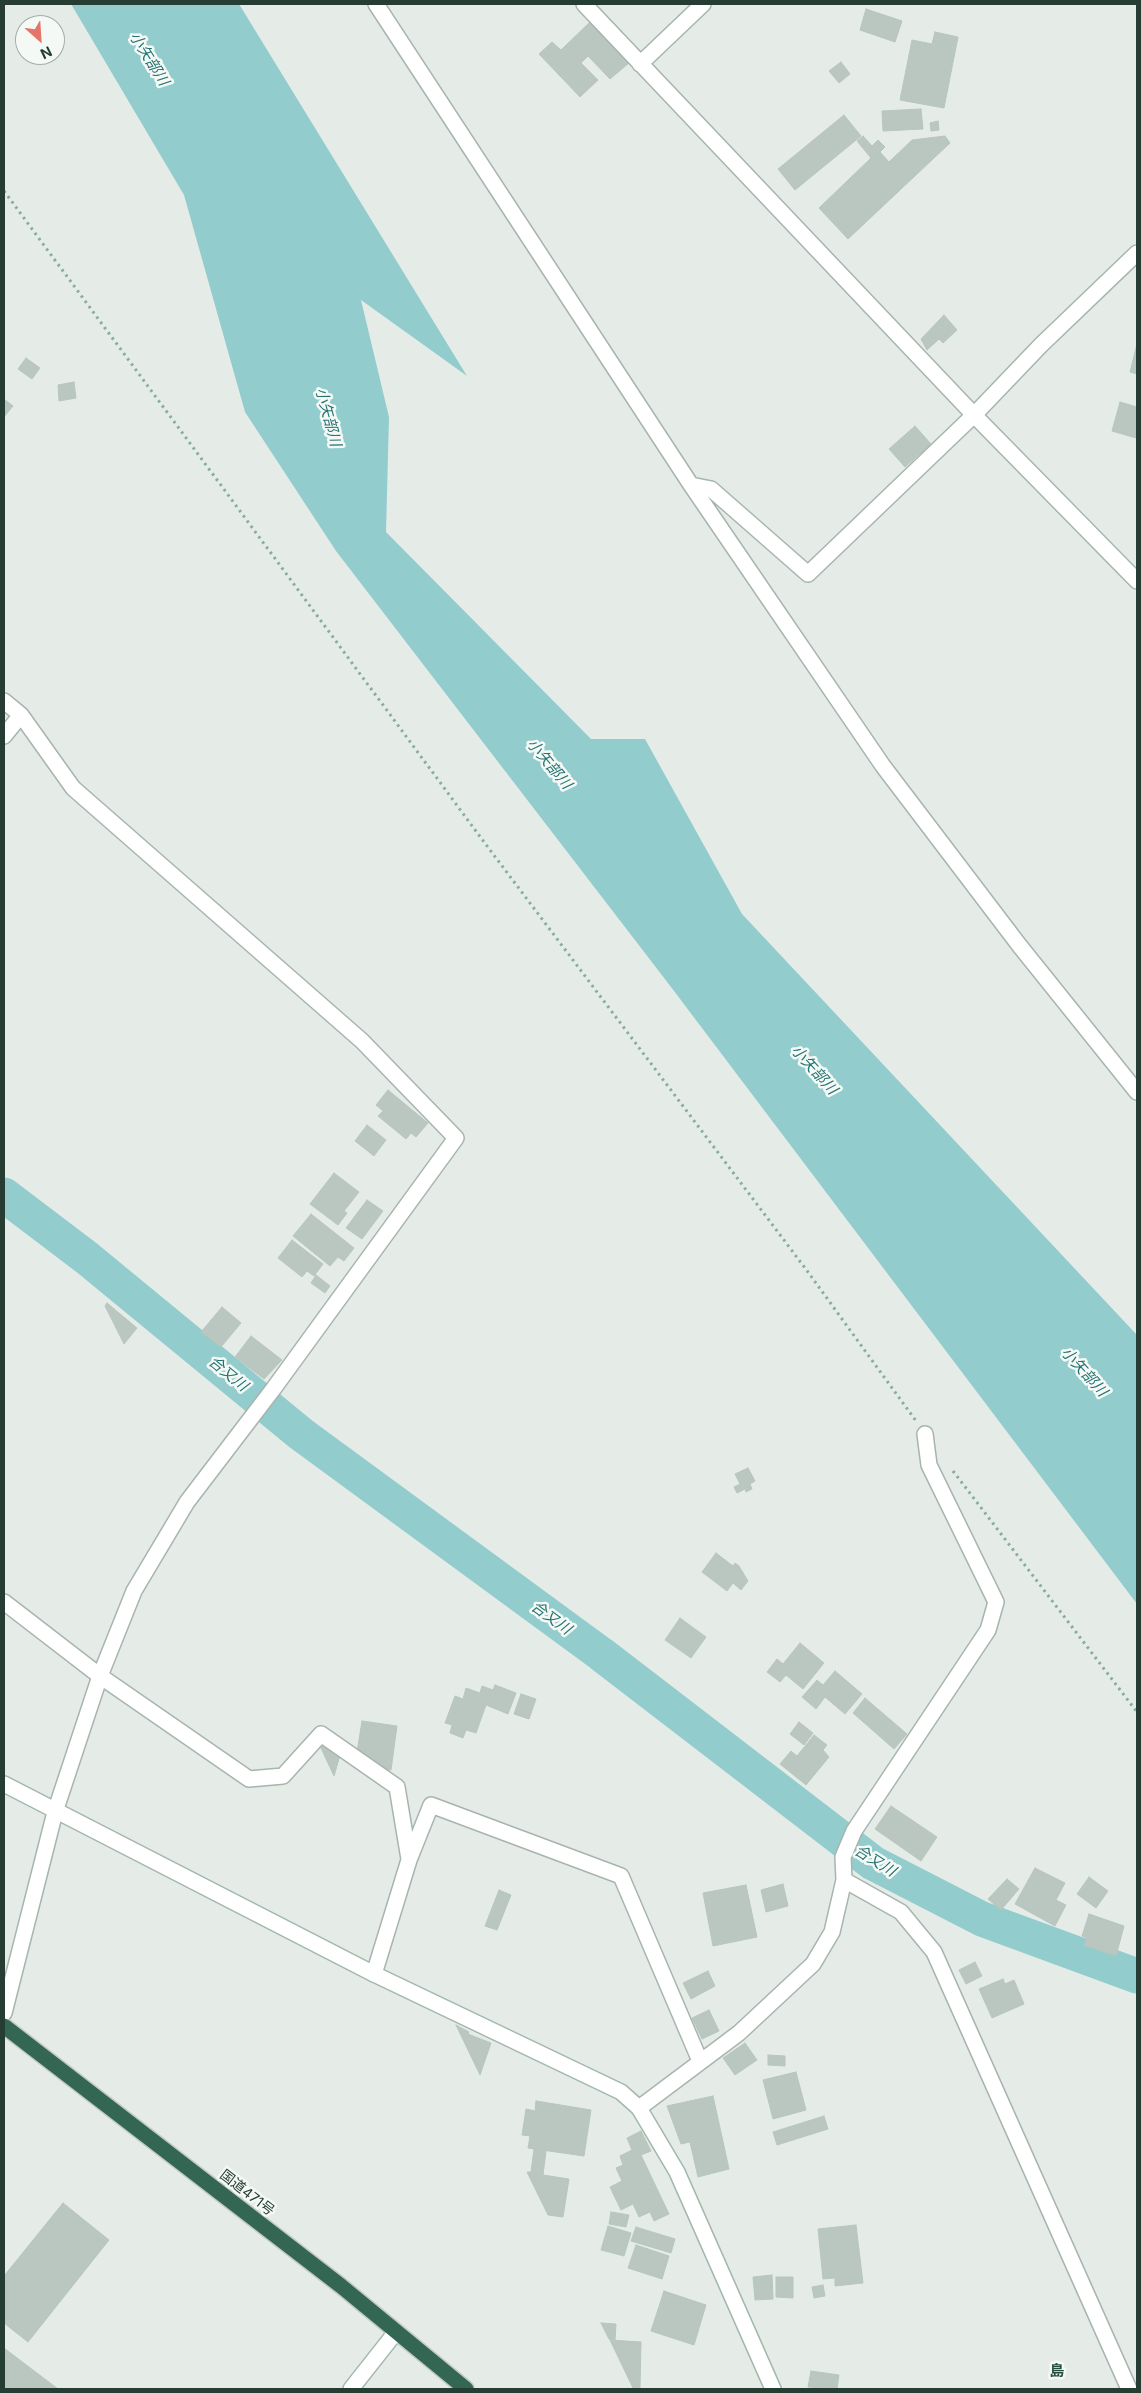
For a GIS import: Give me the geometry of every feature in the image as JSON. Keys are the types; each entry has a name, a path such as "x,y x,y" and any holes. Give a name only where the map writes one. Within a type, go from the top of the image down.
{"highway":[{"name":"国道471号","path":"4,2026 341,2286 466,2389"}],"street":[{"path":"376,4 691,485 883,766 1019,945 1137,1092"},
{"path":"584,4 974,415 1137,581"},
{"path":"640,64 703,4"},
{"path":"691,485 711,489 808,574 974,415 1040,345 1137,253"},
{"path":"4,702 21,715 73,788 362,1041 456,1138 274,1388 186,1502 134,1591 100,1676 55,1812 4,2013"},
{"path":"4,736 21,715"},
{"path":"639,2108 740,2033 813,1964 832,1932 844,1880 843,1857 854,1831 988,1630 996,1602 928,1465 925,1434"},
{"path":"4,1602 100,1676 249,1779 283,1776 321,1734 397,1788 409,1860"},
{"path":"4,1784 55,1812 374,1974 621,2092 639,2108 677,2172 773,2389"},
{"path":"374,1974 409,1860 430,1805 621,1876 700,2061"},
{"path":"844,1880 901,1912 934,1952 1129,2389"},
{"path":"351,2389 396,2332"}],"path":[{"path":"4,191 484,842 806,1268 925,1434"},
{"path":"948,1465 1137,1712"}],"water":[{"name":"小矢部川","path":"71,4 239,4 467,376 361,300 389,417 386,532 591,739 645,739 742,914 1137,1335 1137,1604 671,987 336,551 245,412 184,195"}],"building":[{"path":"866,9 902,21 895,42 860,30"},
{"path":"590,22 629,63 610,79 588,56 581,63 598,80 580,97 539,54 552,42 561,50"},
{"path":"935,32 958,37 944,108 900,100 912,40 932,44"},
{"path":"841,62 850,74 839,83 829,71"},
{"path":"921,109 923,129 883,131 882,111"},
{"path":"844,115 861,136 795,190 778,169"},
{"path":"938,121 939,130 931,131 930,123"},
{"path":"863,136 872,146 878,140 885,147 880,152 889,162 912,140 945,136 950,143 848,239 819,208 871,158 857,141"},
{"path":"944,315 957,330 943,343 939,339 927,350 921,339"},
{"path":"1137,349 1137,374 1130,372"},
{"path":"26,358 40,368 32,379 18,369"},
{"path":"74,382 76,398 59,401 58,385"},
{"path":"4,399 13,406 4,417"},
{"path":"1120,402 1137,407 1136,438 1112,431"},
{"path":"915,426 931,444 905,467 889,449"},
{"path":"388,1090 428,1123 416,1137 411,1133 406,1139 378,1116 383,1111 376,1105"},
{"path":"367,1125 386,1140 374,1156 355,1141"},
{"path":"334,1173 359,1192 344,1211 347,1213 338,1225 310,1204"},
{"path":"367,1200 383,1211 362,1239 346,1228"},
{"path":"311,1214 354,1248 344,1261 338,1257 330,1266 293,1236"},
{"path":"292,1240 323,1264 314,1276 307,1271 302,1277 278,1258"},
{"path":"316,1275 330,1286 325,1293 311,1283"},
{"path":"107,1303 137,1328 124,1344 105,1306"},
{"path":"222,1307 241,1323 221,1347 201,1332"},
{"path":"251,1336 282,1360 264,1379 235,1357"},
{"path":"748,1468 755,1481 750,1484 752,1489 746,1492 745,1489 737,1493 734,1487 740,1484 735,1474"},
{"path":"716,1553 733,1566 735,1563 739,1566 748,1581 741,1590 733,1583 727,1591 702,1572"},
{"path":"680,1618 706,1637 691,1658 665,1640"},
{"path":"800,1643 824,1663 803,1689 786,1675 780,1682 767,1672 777,1659 783,1664"},
{"path":"835,1671 862,1694 845,1714 825,1697 816,1709 802,1697 817,1680 823,1685"},
{"path":"495,1685 516,1693 508,1714 486,1705 476,1733 466,1730 463,1738 450,1733 452,1725 445,1723 455,1696 463,1699 466,1688 480,1693 482,1686 493,1690"},
{"path":"521,1694 536,1699 529,1719 514,1714"},
{"path":"865,1698 907,1734 894,1749 853,1713"},
{"path":"362,1721 397,1726 391,1770 355,1765"},
{"path":"799,1722 813,1733 804,1745 790,1734"},
{"path":"814,1735 827,1745 823,1750 829,1757 806,1785 780,1764 791,1751 797,1756"},
{"path":"320,1746 341,1752 334,1776"},
{"path":"891,1806 937,1837 921,1861 875,1829"},
{"path":"1035,1868 1065,1883 1056,1900 1066,1905 1055,1926 1015,1904"},
{"path":"1089,1877 1108,1891 1096,1908 1077,1894"},
{"path":"1007,1879 1019,1889 1001,1910 988,1899"},
{"path":"783,1884 788,1906 766,1912 761,1890"},
{"path":"746,1885 757,1937 713,1946 703,1893"},
{"path":"499,1890 511,1895 497,1930 485,1926"},
{"path":"1089,1914 1124,1926 1116,1956 1084,1945 1087,1938 1082,1936"},
{"path":"975,1962 982,1976 966,1984 959,1970"},
{"path":"708,1971 715,1986 691,1999 683,1983"},
{"path":"1003,1979 1005,1984 1014,1980 1024,2004 992,2018 979,1989"},
{"path":"709,2010 719,2031 702,2039 692,2018"},
{"path":"456,2025 469,2032 468,2034 491,2043 480,2075"},
{"path":"745,2043 757,2060 735,2075 723,2058"},
{"path":"768,2055 785,2056 785,2066 768,2065"},
{"path":"796,2072 806,2110 773,2119 763,2080"},
{"path":"713,2096 729,2169 698,2177 690,2142 681,2144 667,2106"},
{"path":"536,2101 591,2110 584,2156 528,2148 530,2136 522,2135 526,2109 535,2111"},
{"path":"824,2116 828,2129 777,2145 773,2132"},
{"path":"641,2131 651,2151 641,2155 669,2214 654,2221 650,2212 639,2217 633,2204 621,2210 610,2187 622,2181 616,2168 623,2165 620,2156 632,2150 627,2138"},
{"path":"534,2149 546,2151 543,2175 569,2179 563,2217 548,2215 527,2172 531,2172"},
{"path":"63,2203 109,2240 28,2342 4,2323 4,2276"},
{"path":"611,2212 629,2215 626,2227 609,2224"},
{"path":"856,2225 863,2283 835,2286 835,2278 823,2279 818,2229"},
{"path":"608,2226 631,2233 624,2256 601,2250"},
{"path":"636,2227 675,2239 671,2253 631,2241"},
{"path":"636,2245 669,2256 662,2279 628,2268"},
{"path":"772,2275 773,2299 755,2300 753,2277"},
{"path":"776,2277 793,2277 793,2298 776,2297"},
{"path":"823,2285 825,2296 814,2298 812,2287"},
{"path":"664,2291 706,2305 694,2345 651,2331"},
{"path":"601,2323 616,2324 615,2340 609,2339"},
{"path":"610,2340 641,2342 640,2389 633,2388"},
{"path":"4,2348 58,2389 4,2389"},
{"path":"811,2371 839,2375 837,2389 808,2387"}],"waterway":[{"name":"合又川","path":"4,1195 87,1258 301,1434 601,1654 873,1863 982,1919 1137,1976"}],"district":[{"name":"島","path":"1057,2371"}]}
